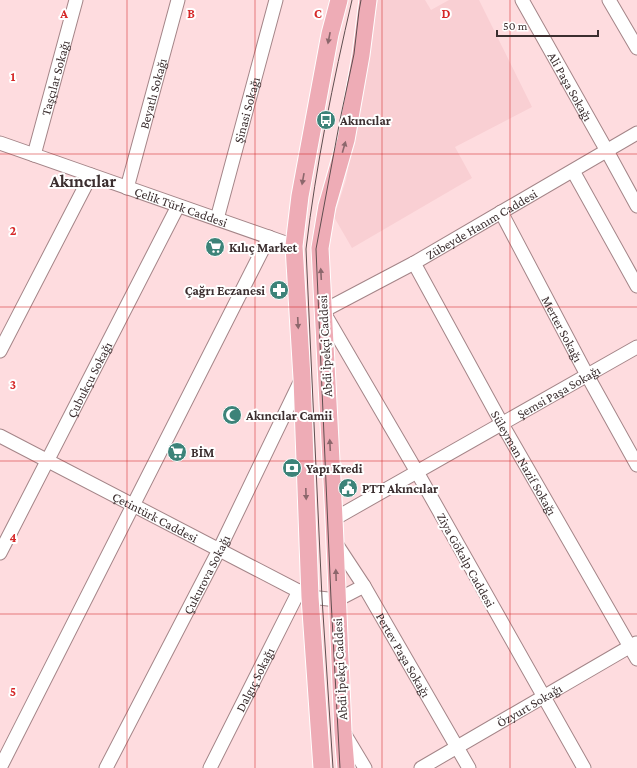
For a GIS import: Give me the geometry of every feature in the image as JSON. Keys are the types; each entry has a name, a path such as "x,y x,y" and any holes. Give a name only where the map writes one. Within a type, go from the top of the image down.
{"main road":[{"name":"Abdi İpekçi Caddesi","path":"322,768 304,594 302,378 294,246 300,196 330,34 339,0"},
{"name":"Abdi İpekçi Caddesi","path":"346,768 320,248 327,206 346,140 361,55 368,0"}],"street":[{"name":"Taşçılar Sokağı","path":"34,155 76,0"},
{"name":"Beyatlı Sokağı","path":"127,188 178,0"},
{"name":"Şinasi Sokağı","path":"217,219 276,0"},
{"name":"Ali Paşa Sokağı","path":"522,0 637,206"},
{"path":"609,0 637,48"},
{"name":"Zübeyde Hanım Caddesi","path":"324,311 414,263 637,133"},
{"name":"Çelik Türk Caddesi","path":"1,146 34,155 294,246"},
{"path":"573,171 637,286"},
{"path":"0,351 91,175"},
{"name":"Çubukçu Sokağı","path":"0,553 178,206"},
{"name":"Merter Sokağı","path":"501,212 587,375 637,465"},
{"path":"0,768 269,237"},
{"name":"Süleyman Nazif Sokağı","path":"414,263 502,424 633,644 637,660"},
{"name":"Ziya Gökalp Caddesi","path":"324,311 417,472 584,768"},
{"name":"Şemsi Paşa Sokağı","path":"334,520 637,347"},
{"name":"Çukurova Sokağı","path":"106,768 219,550 302,378"},
{"name":"Çetintürk Caddesi","path":"0,436 304,594"},
{"name":"Pertev Paşa Sokağı","path":"335,542 364,586 469,768"},
{"path":"304,594 337,600 364,586"},
{"name":"Dalgıç Sokağı","path":"210,768 304,594"},
{"name":"Özyurt Sokağı","path":"422,768 633,644"},
{"path":"343,732 365,768"}],"shaded area":[{"path":"378,0 425,0 431,10 449,0 479,0 532,107 455,147 472,178 352,248 334,217 346,180"}],"tram line":[{"path":"333,768 322,598 306,249 326,124 352,0"},
{"path":"340,768 316,249 354,54 361,0"}],"place":[{"name":"Akıncılar","path":"326,120"},
{"name":"Kılıç Market","path":"215,247"},
{"name":"Çağrı Eczanesi","path":"279,290"},
{"name":"Akıncılar Camii","path":"232,415"},
{"name":"BİM","path":"177,452"},
{"name":"Yapı Kredi","path":"292,468"},
{"name":"PTT Akıncılar","path":"348,488"}],"district":[{"name":"Akıncılar","path":"83,181"}]}
